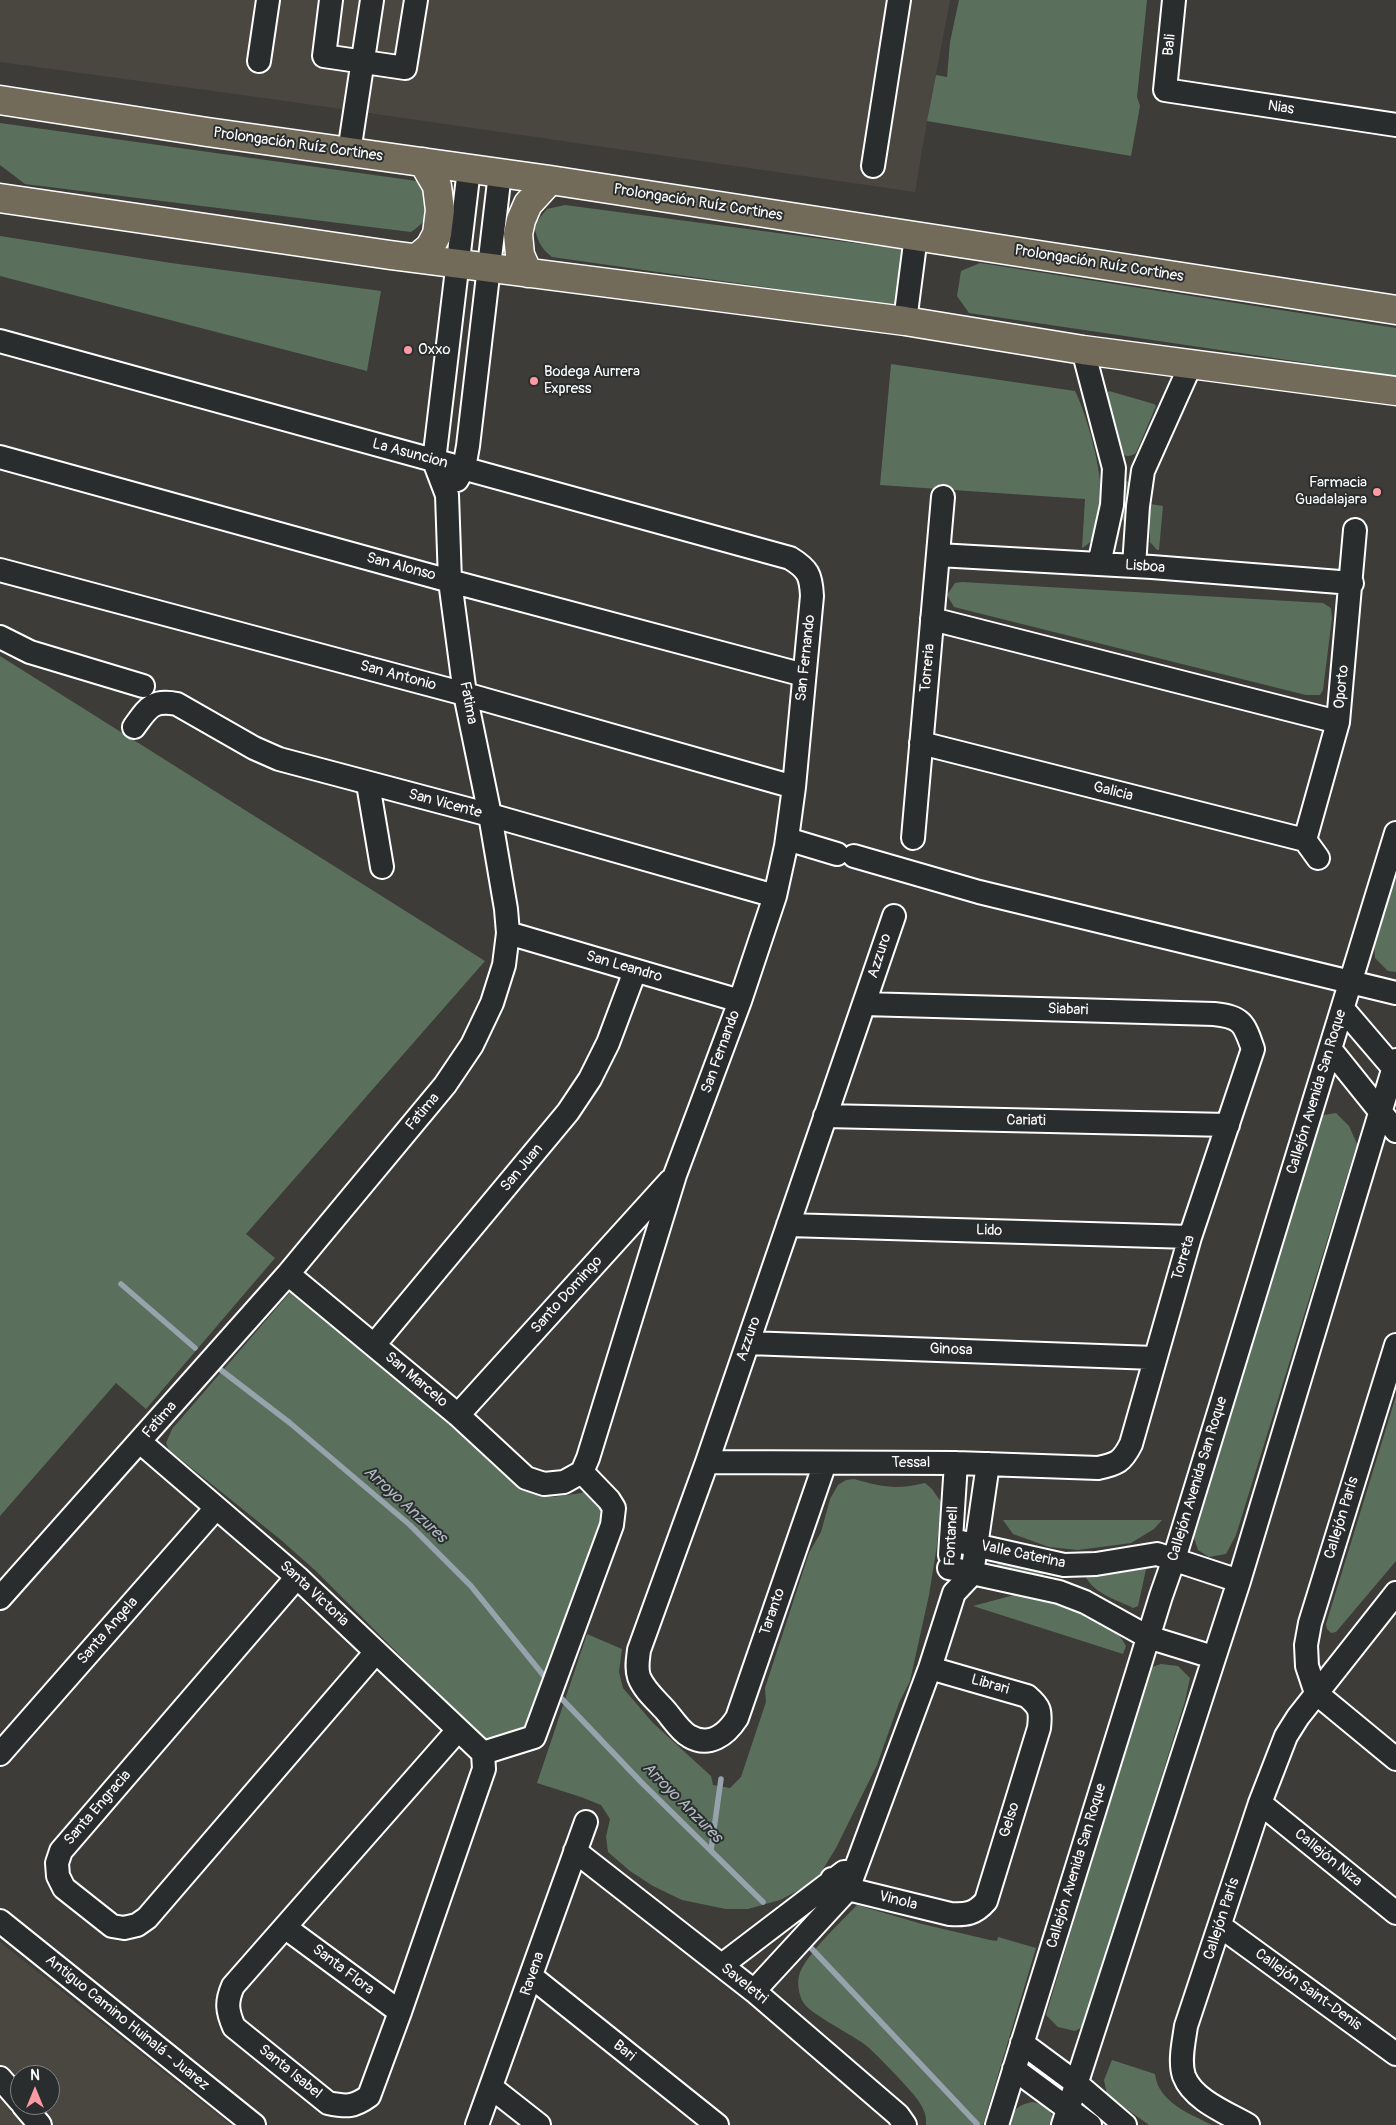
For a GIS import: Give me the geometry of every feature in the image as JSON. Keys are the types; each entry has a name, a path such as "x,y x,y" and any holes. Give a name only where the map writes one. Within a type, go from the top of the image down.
{"main road":[{"name":"Prolongación Ruíz Cortines","path":"0,100 550,180 1396,310"},
{"path":"417,258 430,247 437,234 440,210 437,186 423,162"},
{"path":"528,273 520,255 518,234 521,220 528,204 550,180"},
{"path":"0,198 456,264 905,321 1083,350 1396,391"}],"street":[{"path":"259,61 268,0"},
{"path":"331,0 324,56 405,68 416,0"},
{"path":"349,152 372,0"},
{"path":"873,166 899,0"},
{"name":"Bali","path":"1165,90 1174,0"},
{"name":"Nias","path":"1165,90 1396,126"},
{"name":"Fatima","path":"0,1598 288,1274 445,1086 472,1045 492,1003 504,965 508,933 490,815 465,694 450,581 447,495 434,461 456,264 469,169"},
{"path":"447,495 464,468 500,173"},
{"path":"905,321 916,236"},
{"name":"La Asuncion","path":"0,342 790,558 804,566 812,580"},
{"path":"1083,350 1114,468 1112,504 1099,564"},
{"path":"1134,566 1138,506 1144,471 1191,364"},
{"path":"442,386 473,389"},
{"name":"San Alonso","path":"0,457 450,581 804,675"},
{"path":"1114,468 1144,471"},
{"name":"Torreria","path":"913,838 943,497"},
{"name":"Oporto","path":"1312,849 1338,722 1352,584 1355,530"},
{"name":"Lisboa","path":"938,555 1134,566 1352,584"},
{"name":"San Antonio","path":"0,570 465,694 794,787"},
{"name":"San Fernando","path":"582,1472 591,1449 676,1175 740,1001 775,896 787,839 794,787 812,580"},
{"path":"932,619 1338,722"},
{"path":"0,638 30,652 142,686"},
{"name":"San Vicente","path":"134,727 147,709 155,703 177,704 266,754 775,896"},
{"name":"Galicia","path":"921,743 1312,849"},
{"path":"368,784 382,867"},
{"name":"Callejón Avenida San Roque","path":"997,2125 1148,1637 1174,1559 1396,833"},
{"path":"787,839 979,892 1396,993"},
{"name":"Azzuro","path":"701,1741 687,1736 644,1687 638,1675 639,1650 707,1462 894,916"},
{"name":"San Leandro","path":"508,933 740,1001"},
{"name":"San Juan","path":"374,1345 568,1112 590,1079 608,1043 636,970"},
{"name":"Siabari","path":"864,1004 1228,1016 1240,1020 1253,1049"},
{"path":"1066,2116 1238,1581 1395,1066 1343,1009"},
{"name":"Torreta","path":"1114,1465 1125,1457 1131,1444 1190,1237 1253,1049"},
{"path":"1330,1050 1396,1131"},
{"name":"Cariati","path":"825,1116 1228,1125"},
{"name":"Santo Domingo","path":"458,1415 676,1175"},
{"name":"Lido","path":"788,1226 1190,1237"},
{"name":"San Marcelo","path":"288,1274 458,1415 526,1478 544,1484 564,1482 582,1472"},
{"name":"Ginosa","path":"748,1343 1154,1358"},
{"name":"Callejón París","path":"1316,1693 1307,1666 1306,1645 1310,1623 1396,1345"},
{"name":"Santa Victoria","path":"140,1442 297,1577 483,1753"},
{"name":"Tessal","path":"707,1462 988,1464 1098,1468 1114,1465"},
{"name":"Taranto","path":"701,1741 716,1739 729,1730 736,1718 825,1463"},
{"name":"Fontanell","path":"954,1593 950,1568 956,1464"},
{"name":"Fontanell","path":"954,1593 972,1574 988,1464"},
{"path":"483,1753 534,1737 612,1526 614,1508 609,1500 582,1472"},
{"name":"Santa Angela","path":"0,1754 216,1508"},
{"name":"Valle Caterina","path":"952,1540 1064,1565 1096,1564 1157,1554 1238,1581"},
{"path":"1059,1592 1064,1565"},
{"name":"Valle Caterina","path":"950,1568 1059,1592 1085,1602 1148,1637 1213,1657"},
{"name":"Santa Engracia","path":"297,1577 61,1850 57,1863 58,1876 64,1888 112,1926 124,1928 137,1925 147,1918 376,1652"},
{"path":"754,1991 856,1865 930,1668 954,1593"},
{"name":"Callejón París","path":"1248,2125 1212,2104 1191,2088 1184,2075 1182,2054 1186,2026 1260,1803 1286,1736 1316,1693 1394,1600"},
{"name":"Librari","path":"930,1668 1027,1696 1037,1704 1040,1715"},
{"path":"1316,1693 1396,1759"},
{"name":"Gelso","path":"966,1915 978,1910 986,1901 1039,1728 1040,1715"},
{"name":"Santa Isabel","path":"458,1730 286,1928 233,1986 227,2000 228,2013 234,2027 328,2103 343,2106 357,2105 369,2096 484,1769 483,1753"},
{"name":"Callejón Niza","path":"1260,1803 1396,1913"},
{"name":"Ravena","path":"477,2125 532,1977 586,1822"},
{"name":"Saveletri","path":"576,1851 754,1991 898,2116 905,2125"},
{"path":"722,1966 840,1884"},
{"name":"Vinola","path":"840,1884 950,1914 966,1915"},
{"name":"Antiguo Camino Huinalá - Juarez","path":"0,1921 254,2125"},
{"name":"Callejón Saint-Denis","path":"1220,1926 1396,2054"},
{"name":"Santa Flora","path":"286,1928 400,2012"},
{"name":"Bari","path":"532,1977 717,2125"},
{"path":"1022,2044 1076,2082 1125,2125"},
{"path":"1014,2069 1066,2116 1090,2125"},
{"path":"0,2078 10,2090"},
{"path":"492,2088 539,2125"},
{"path":"32,2115 40,2125"}],"shaded area":[{"path":"0,0 950,0 915,192 279,100 0,62"},
{"path":"0,1942 231,2125 0,2125"}],"green space":[{"path":"959,0 1147,0 1137,97 1140,106 1131,156 927,121 936,75 947,77 950,42"},
{"path":"0,123 417,181 426,196 429,209 428,214 425,220 411,232 25,184 0,165"},
{"path":"565,205 907,250 898,306 552,257 540,243 534,225 547,209"},
{"path":"0,236 171,263 381,291 367,371 0,276"},
{"path":"980,263 1396,328 1396,376 969,313 957,296 961,271"},
{"path":"891,364 1075,391 1088,426 1099,474 1100,520 1094,537 1082,548 1085,499 880,485"},
{"path":"1109,391 1156,406 1136,453 1132,455 1126,456 1120,453 1108,399 1107,393"},
{"path":"1127,481 1131,485 1126,521 1122,520 1119,516 1121,485"},
{"path":"1149,504 1163,506 1159,550 1150,542"},
{"path":"955,583 1323,603 1331,608 1332,618 1323,690 1320,695 1306,695 954,607 947,595"},
{"path":"0,656 485,961 246,1234 275,1258 146,1409 116,1383 0,1516"},
{"path":"1396,856 1396,972 1388,971 1375,958 1374,941"},
{"path":"1336,1113 1349,1126 1357,1144 1236,1535 1226,1554 1209,1557 1198,1550 1191,1529 1318,1116"},
{"path":"293,1289 457,1427 520,1490 553,1497 582,1493 587,1486 609,1511 530,1727 484,1740 317,1572 281,1540 169,1450 166,1443 172,1429"},
{"path":"1396,1396 1396,1561 1336,1632 1331,1633 1327,1629 1326,1624"},
{"path":"854,1479 889,1487 925,1483 941,1502 937,1545 929,1595 910,1681 899,1703 877,1765 836,1848 820,1874 803,1888 780,1900 748,1909 726,1909 682,1900 653,1886 630,1871 608,1852 606,1837 610,1819 601,1805 537,1783 587,1634 622,1649 619,1672 623,1688 653,1723 711,1776 713,1785 730,1788 741,1777 766,1702 765,1688 809,1553 821,1532 830,1499 838,1485 846,1480"},
{"path":"1003,1520 1162,1520 1154,1529 1131,1543 1078,1550 1049,1547 1013,1534"},
{"path":"1148,1560 1138,1606 1133,1608 1098,1590 1087,1579 1084,1572"},
{"path":"997,1561 1046,1572 1042,1576 1019,1575 998,1570"},
{"path":"1014,1595 1077,1608 1092,1615 1117,1633 1126,1646 1123,1654 973,1606"},
{"path":"1161,1664 1178,1666 1190,1678 1185,1701 1084,2026 1075,2031 1058,2027 1046,2015 1149,1668"},
{"path":"857,1905 922,1924 990,1940 997,1941 998,1937 1036,1948 983,2125 926,2125 923,2108 917,2099 878,2056 861,2042 807,2007 803,2002 799,1993 798,1982 802,1968 815,1949"},
{"path":"1112,2060 1155,2074 1157,2084 1169,2100 1176,2106 1212,2125 1149,2125 1107,2095 1104,2080"},
{"path":"1033,2102 1047,2106 1052,2115 1054,2125 1008,2125 1016,2109"}],"waterway":[{"name":"Arroyo Anzures","path":"121,1284 195,1348"},
{"name":"Arroyo Anzures","path":"221,1370 290,1423 410,1525 471,1586 548,1681"},
{"name":"Arroyo Anzures","path":"562,1699 641,1782 763,1902"},
{"path":"711,1850 721,1779"},
{"name":"Arroyo Anzures","path":"812,1949 977,2124"}],"place":[{"name":"Oxxo","path":"408,350"},
{"name":"Bodega Aurrera Express","path":"534,381"},
{"name":"Farmacia Guadalajara","path":"1377,492"}]}
